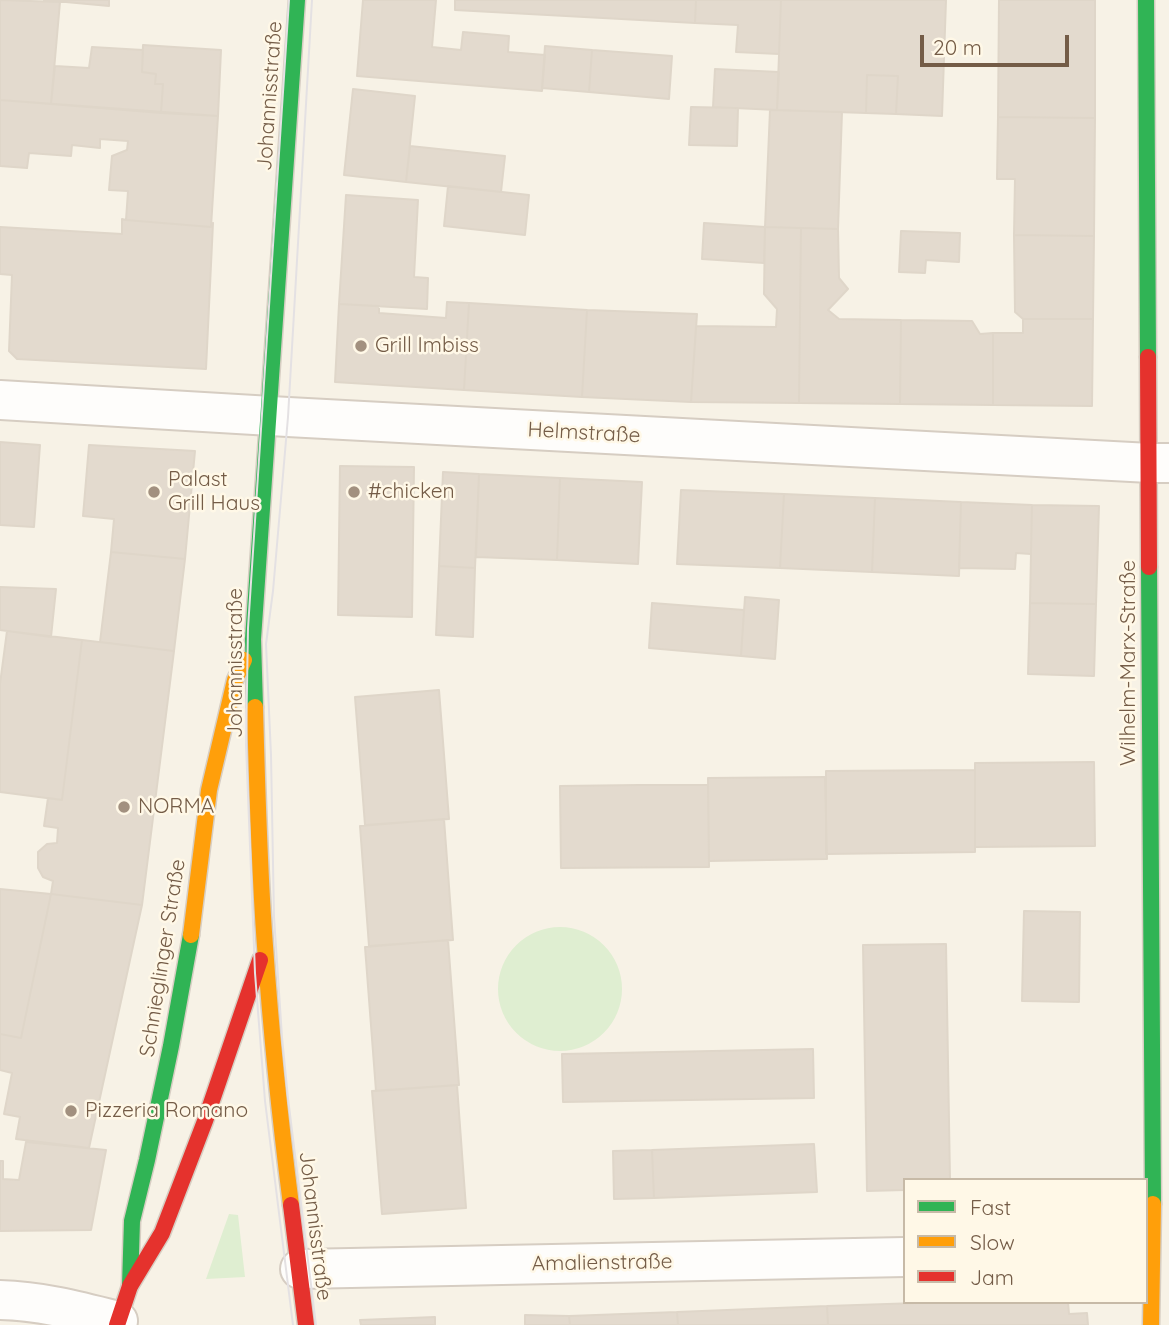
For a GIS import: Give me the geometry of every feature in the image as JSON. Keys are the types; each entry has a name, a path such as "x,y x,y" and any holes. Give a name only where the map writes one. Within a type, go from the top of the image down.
{"main road":[{"name":"Johannisstraße","path":"298,0 253,639 265,946 283,1141 306,1325"},
{"name":"Wilhelm-Marx-Straße","path":"1146,0 1159,463 1156,1252 1151,1325"},
{"name":"Schnieglinger Straße","path":"122,1311 132,1221 148,1160 192,930 209,790 235,680 253,639"},
{"path":"122,1311 162,1233 205,1121 265,946"}],"street":[{"name":"Helmstraße","path":"0,400 1159,463"},
{"name":"Amalienstraße","path":"300,1269 903,1257"},
{"path":"0,1300 122,1311"}],"green space":[{"path":"560,927 584,932 604,945 617,965 622,989 617,1013 604,1033 584,1046 560,1051 536,1046 516,1033 503,1013 498,989 503,965 516,945 536,932"},
{"path":"229,1214 238,1215 245,1277 206,1279"}],"building":[{"path":"0,0 60,2 51,104 0,100"},
{"path":"44,0 109,0 109,6"},
{"path":"363,0 436,0 432,47 461,50 463,32 509,36 508,52 545,55 542,91 357,76"},
{"path":"455,0 696,0 695,23 455,10"},
{"path":"696,0 781,0 779,54 736,52 738,25 695,23"},
{"path":"781,0 946,0 942,116 896,114 898,76 867,75 866,113 777,110"},
{"path":"999,0 1095,0 1095,118 998,117"},
{"path":"143,45 221,50 218,116 161,113 163,84 155,84 156,74 142,72"},
{"path":"545,46 592,50 589,92 542,88"},
{"path":"92,47 143,50 142,72 156,74 155,84 163,84 161,113 51,104 55,66 89,68"},
{"path":"592,50 672,56 669,99 589,92"},
{"path":"715,69 779,72 777,110 713,107"},
{"path":"867,75 898,76 896,114 866,113"},
{"path":"353,89 415,96 406,182 344,175"},
{"path":"0,100 218,116 211,227 126,220 128,191 109,190 112,156 127,150 128,141 100,139 100,148 72,145 71,156 29,153 27,168 0,166"},
{"path":"691,107 738,108 737,146 689,145"},
{"path":"770,110 842,112 838,229 765,227"},
{"path":"998,117 1095,118 1094,236 1014,235 1015,179 997,179"},
{"path":"410,146 505,156 501,192 406,182"},
{"path":"448,186 529,195 525,235 444,226"},
{"path":"346,195 418,200 414,277 428,278 427,309 339,304"},
{"path":"122,219 211,227 213,223 206,369 17,359 9,351 12,275 0,274 0,227 122,234"},
{"path":"704,223 765,227 764,263 702,259"},
{"path":"765,227 801,228 799,403 691,402 696,326 776,327 777,309 764,294"},
{"path":"801,228 838,229 839,278 848,289 828,310 839,319 901,320 900,404 799,403"},
{"path":"901,231 960,233 959,262 926,260 925,273 899,272"},
{"path":"1014,235 1094,236 1093,319 1023,319 1015,312"},
{"path":"447,302 469,303 464,390 335,382 339,304 379,306 379,313 446,318"},
{"path":"469,303 587,310 582,397 464,390"},
{"path":"587,310 697,314 691,402 582,397"},
{"path":"1023,319 1093,319 1092,406 993,405 993,333 1023,333"},
{"path":"901,320 972,321 980,334 993,333 993,405 900,404"},
{"path":"0,442 40,445 34,527 0,525"},
{"path":"89,445 195,451 185,559 111,552 114,519 83,516"},
{"path":"340,466 414,467 412,617 338,615"},
{"path":"443,472 479,474 475,568 439,566"},
{"path":"479,474 560,478 557,560 476,557"},
{"path":"560,478 642,482 638,564 557,560"},
{"path":"681,490 784,494 780,568 677,564"},
{"path":"784,494 875,498 872,572 780,568"},
{"path":"875,498 961,502 959,576 872,572"},
{"path":"961,502 1032,505 1031,554 1016,553 1015,569 959,568"},
{"path":"1032,505 1099,506 1096,604 1030,603"},
{"path":"111,552 185,559 174,651 100,642"},
{"path":"439,566 475,568 473,637 436,635"},
{"path":"0,587 56,589 51,637 0,630"},
{"path":"745,597 779,600 775,659 741,656"},
{"path":"652,603 744,610 741,656 649,648"},
{"path":"1030,603 1096,604 1094,676 1028,674"},
{"path":"7,631 82,640 62,800 0,792 0,684"},
{"path":"82,640 174,651 142,905 51,894 53,881 43,877 38,868 38,852 47,844 57,843 58,828 44,826 48,798 62,800"},
{"path":"439,690 449,819 365,825 355,697"},
{"path":"1094,762 1095,846 975,847 975,763"},
{"path":"975,770 975,852 826,854 826,771"},
{"path":"825,777 827,859 709,861 708,778"},
{"path":"708,785 709,867 561,868 560,786"},
{"path":"444,819 453,940 369,946 360,826"},
{"path":"0,889 51,894 21,1038 0,1034"},
{"path":"51,894 142,905 89,1148 16,1139 20,1117 4,1114 12,1073 0,1070 0,1034 21,1038"},
{"path":"1024,911 1080,912 1079,1002 1022,1001"},
{"path":"448,940 459,1085 376,1091 365,947"},
{"path":"946,944 950,1178 903,1178 903,1190 867,1191 863,945"},
{"path":"813,1049 814,1098 563,1102 562,1054"},
{"path":"457,1085 466,1208 382,1214 372,1091"},
{"path":"26,1142 106,1150 91,1230 0,1231 0,1161 3,1161 3,1179 19,1180"},
{"path":"814,1144 817,1192 654,1198 652,1150"},
{"path":"652,1150 654,1198 614,1199 613,1151"},
{"path":"1068,1304 1069,1314 1087,1313 1088,1325 828,1325 827,1306"},
{"path":"827,1306 828,1325 678,1325 677,1312"},
{"path":"677,1312 678,1325 570,1325 569,1316"},
{"path":"525,1315 569,1316 570,1325 525,1325"},
{"path":"435,1317 435,1325 361,1325 360,1320"}],"tram line":[{"path":"289,0 248,628 246,745 255,973 265,1101 293,1325"},
{"path":"312,0 288,417 266,644 274,917 282,1037 316,1325"}],"traffic: fast":[{"path":"255,707 253,639 297,0"},
{"path":"1146,0 1148,357"},
{"path":"1149,567 1153,1204"},
{"path":"130,1286 132,1221 171,1046 191,935"}],"traffic: slow":[{"path":"191,935 209,790 235,680 244,660"},
{"path":"255,707 265,946 291,1205"},
{"path":"1151,1325 1153,1204"}],"traffic: jam":[{"path":"1148,357 1149,567"},
{"path":"117,1325 130,1286 162,1233 205,1121 260,960"},
{"path":"291,1205 306,1325"}],"place":[{"name":"Grill Imbiss","path":"361,346"},
{"name":"Palast Grill Haus","path":"154,492"},
{"name":"#chicken","path":"354,492"},
{"name":"NORMA","path":"124,807"},
{"name":"Pizzeria Romano","path":"71,1111"}]}
